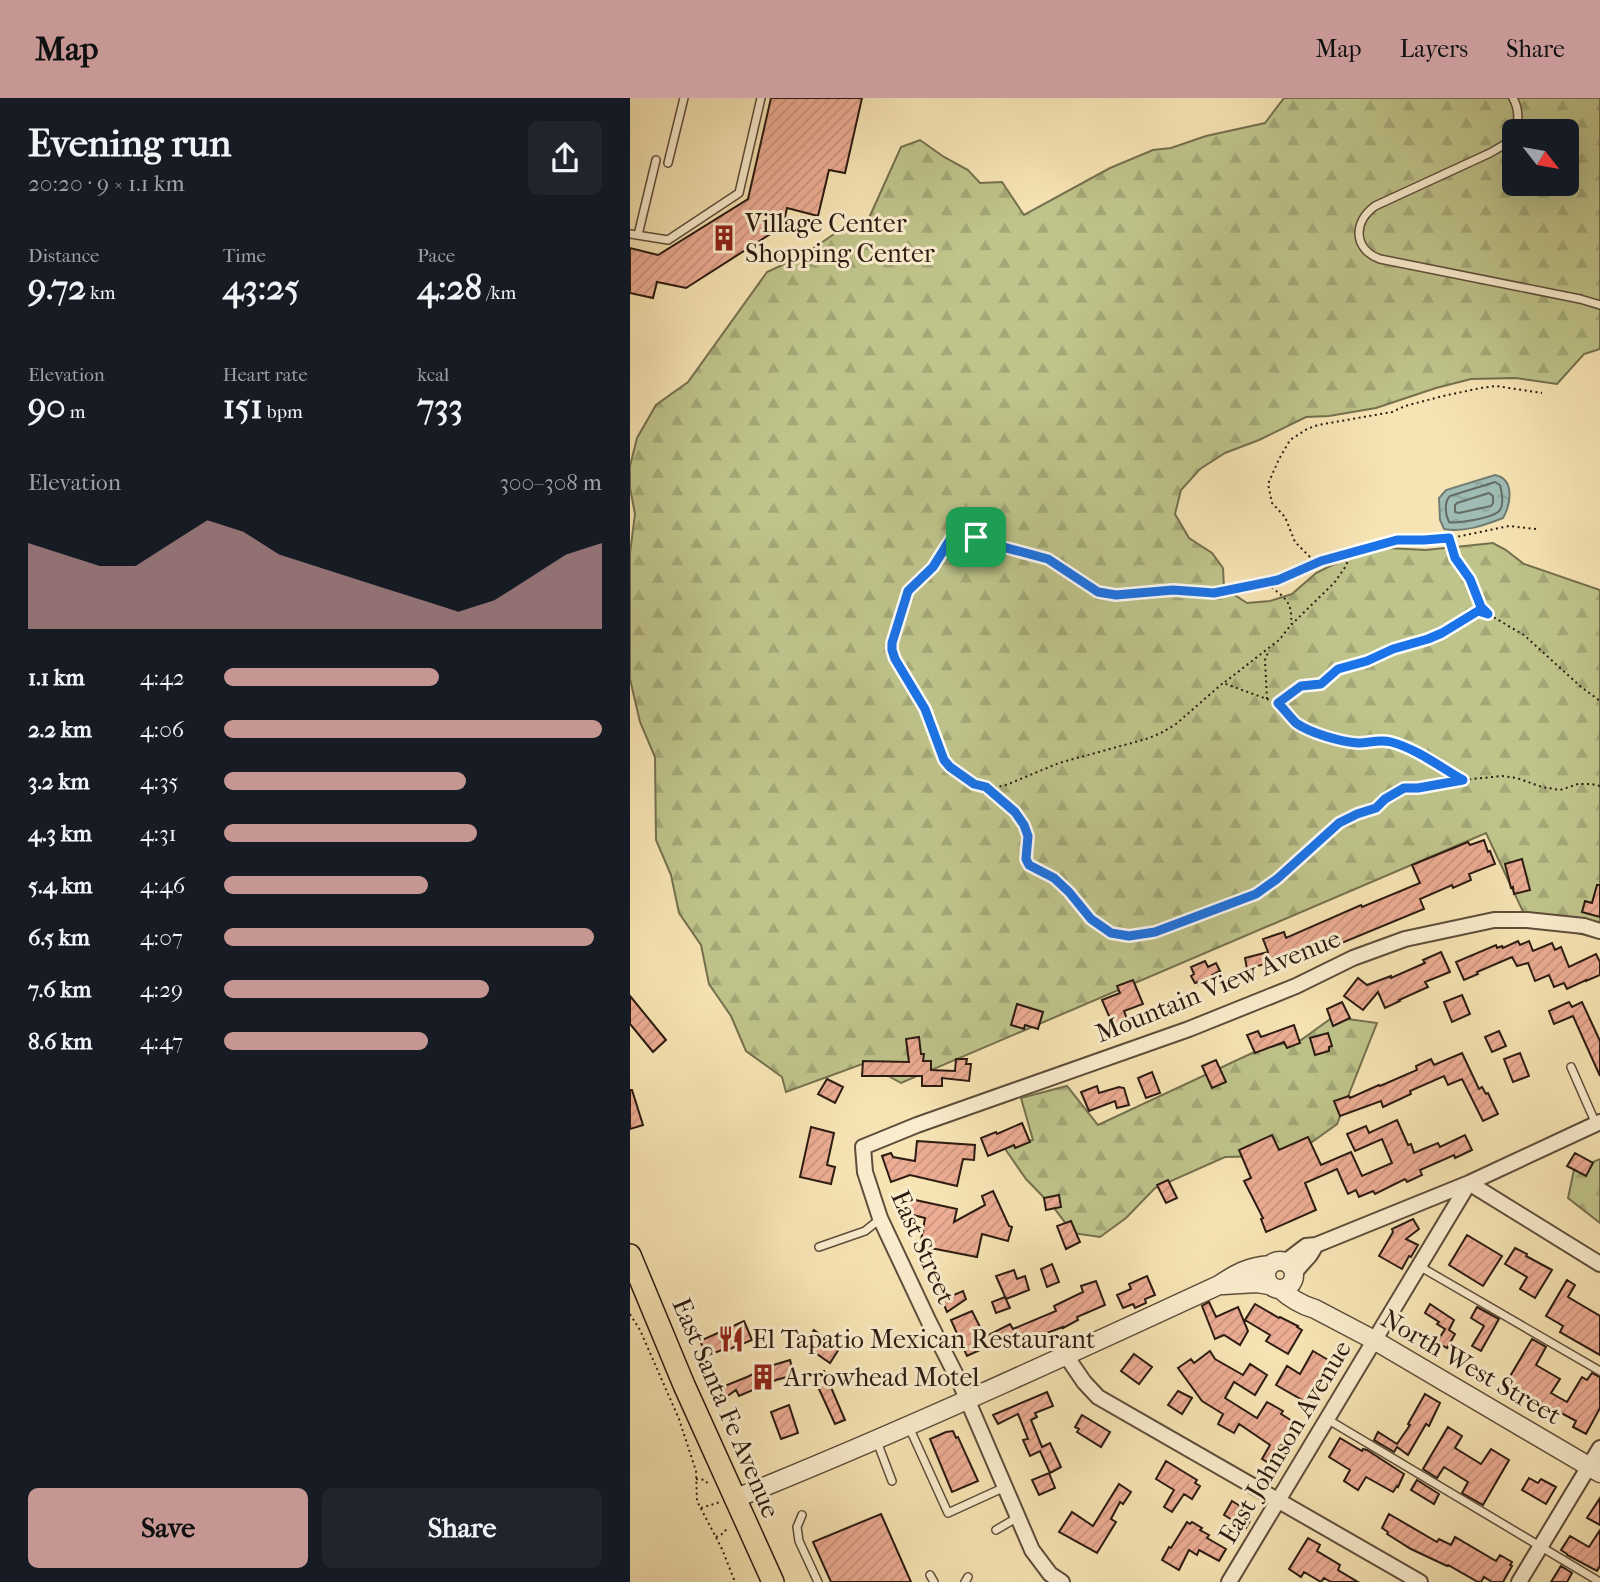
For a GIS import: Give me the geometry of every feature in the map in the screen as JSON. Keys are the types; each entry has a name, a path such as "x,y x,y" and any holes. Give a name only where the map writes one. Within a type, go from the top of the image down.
{"main road":[{"name":"East Santa Fe Avenue","path":"630,1255 684,1385 725,1501 773,1582"}],"street":[{"name":"Mountain View Avenue","path":"863,1147 917,1125 1189,1029 1296,986 1353,958 1405,939 1494,920 1550,922 1600,931"},
{"path":"725,1501 829,1461 967,1401 1219,1285 1257,1283 1282,1276 1310,1255 1316,1245 1469,1183 1598,1123"},
{"name":"East Street","path":"863,1147 865,1172 880,1218 967,1401 1032,1550 1050,1574 1062,1582"},
{"path":"1469,1183 1600,1264"},
{"name":"East Johnson Avenue","path":"1236,1580 1278,1501 1469,1183"},
{"name":"North West Street","path":"1282,1276 1293,1300 1374,1340 1595,1470"},
{"path":"1069,1360 1098,1397 1420,1582"},
{"path":"1519,1582 1595,1470 1600,1448"}],"lane":[{"path":"668,163 684,98"},
{"path":"656,160 634,234 668,240 738,193 761,98"},
{"path":"1514,98 1518,119"},
{"path":"1502,146 1375,206 1360,223 1359,236 1362,245 1371,255 1380,259 1600,305"},
{"path":"1571,1067 1598,1123"},
{"path":"819,1247 865,1231 880,1218"},
{"path":"1419,1266 1600,1371"},
{"path":"1327,1419 1600,1582"},
{"path":"908,1426 948,1513 1005,1487"},
{"path":"876,1439 892,1480"},
{"path":"802,1515 797,1527 799,1541 818,1582"},
{"path":"996,1530 1018,1517"}],"path":[{"path":"1321,561 1310,557 1295,542 1285,517 1272,503 1268,484 1290,440 1318,425 1392,412 1405,406 1481,388 1496,386 1542,393"},
{"path":"1352,552 1334,583 1286,633 1176,724 1146,739 1059,763 997,787 974,784 944,760 925,709 892,650 908,591 933,567 953,535 964,532 988,543 1048,559 1098,592 1116,595 1173,590 1214,593 1278,580 1321,561 1352,552 1397,540 1449,538 1509,526 1536,529"},
{"path":"1449,538 1455,558 1470,579 1481,607 1488,614"},
{"path":"1266,583 1288,600 1292,615 1291,625"},
{"path":"1278,703 1301,686 1321,684 1338,669 1428,639 1478,611 1524,635 1600,701"},
{"path":"1267,699 1265,660 1272,646"},
{"path":"1223,683 1278,703 1294,722 1307,730 1349,742 1394,743 1414,751 1463,780"},
{"path":"986,787 1015,812 1024,825 1028,836 1026,859 1029,865 1054,878 1091,919 1111,933 1129,936 1155,932 1256,894 1277,879 1339,823 1376,808 1404,788 1502,776 1560,790 1578,784 1600,786"},
{"path":"630,1314 640,1330 679,1419 696,1471 697,1501 722,1549 735,1582"},
{"path":"696,1479 705,1480 709,1485"},
{"path":"701,1508 725,1501"},
{"path":"715,1537 724,1533 727,1528"}],"green space":[{"path":"1284,98 1600,98 1600,349 1584,354 1557,384 1516,378 1471,379 1376,408 1306,417 1225,453 1200,469 1181,490 1175,514 1189,538 1212,553 1223,568 1224,588 1247,603 1270,601 1292,594 1316,573 1346,558 1387,548 1426,550 1493,543 1524,564 1600,590 1600,939 1527,920 1486,833 901,1083 865,1063 786,1092 782,1077 746,1051 731,1016 709,984 701,945 679,913 671,875 656,840 655,757 640,722 630,679 630,553 635,514 630,488 630,466 637,438 656,405 688,382 767,272 802,256 834,234 869,218 901,147 920,140 968,170 980,183 1002,182 1024,215 1110,168 1153,150 1171,148 1206,136 1265,123"},
{"path":"1333,1017 1377,1023 1337,1124 1305,1147 1266,1156 1225,1157 1155,1188 1126,1218 1100,1237 1073,1233 1026,1179 1003,1146 1033,1140 1021,1098 1067,1086 1098,1125 1263,1048 1301,1040"},
{"path":"1600,1159 1600,1223 1568,1198 1574,1170"}],"water":[{"path":"1495,475 1506,481 1508,487 1508,506 1503,518 1466,529 1444,529 1440,520 1439,498 1446,490"}],"building":[{"path":"771,98 862,98 845,173 829,170 818,216 787,208 783,226 686,288 657,282 653,298 630,293 630,248 658,255 748,199"},
{"path":"1484,840 1495,864 1469,874 1471,880 1420,899 1424,909 1303,959 1301,954 1247,969 1245,958 1268,952 1263,939 1284,932 1286,938 1420,883 1412,865 1468,842 1470,845"},
{"path":"1522,859 1530,890 1514,894 1505,864"},
{"path":"1597,885 1600,885 1600,917 1582,912 1585,901 1592,903"},
{"path":"1518,941 1520,945 1529,941 1533,951 1552,943 1555,950 1561,947 1569,967 1596,954 1600,962 1600,975 1567,989 1564,983 1554,987 1549,975 1535,981 1528,963 1517,966 1512,957 1464,980 1456,962 1496,945 1497,948 1503,948"},
{"path":"1441,952 1450,972 1425,982 1428,987 1385,1008 1378,992 1363,1010 1344,996 1358,978 1367,985 1391,978 1425,963 1423,960"},
{"path":"1205,961 1208,967 1216,963 1220,971 1212,975 1213,979 1199,985 1191,976 1194,974 1191,967"},
{"path":"1133,980 1143,1004 1124,1011 1130,1027 1116,1032 1102,1000 1120,993 1117,986"},
{"path":"1462,995 1470,1014 1452,1022 1444,1002"},
{"path":"630,996 666,1040 653,1052 630,1024"},
{"path":"1342,1002 1350,1018 1333,1026 1327,1009"},
{"path":"1569,1002 1572,1007 1582,1002 1600,1041 1600,1076 1573,1016 1554,1024 1549,1011"},
{"path":"1017,1004 1043,1012 1038,1029 1011,1025"},
{"path":"1294,1025 1300,1043 1287,1048 1284,1042 1255,1053 1247,1035 1258,1031 1261,1037"},
{"path":"1499,1031 1506,1046 1492,1052 1485,1037"},
{"path":"1328,1033 1332,1046 1329,1051 1315,1055 1310,1038"},
{"path":"919,1037 921,1054 924,1054 923,1061 931,1061 931,1070 955,1071 956,1059 967,1059 966,1064 971,1064 969,1081 942,1078 942,1086 922,1086 922,1076 862,1076 863,1061 909,1062 906,1039"},
{"path":"1462,1053 1479,1089 1482,1087 1486,1094 1488,1093 1498,1114 1483,1121 1462,1079 1448,1085 1444,1076 1383,1107 1381,1101 1340,1116 1334,1101 1349,1096 1350,1098 1417,1070 1416,1066 1431,1059 1434,1065"},
{"path":"1520,1053 1529,1076 1513,1082 1504,1059"},
{"path":"1216,1060 1226,1082 1212,1088 1202,1066"},
{"path":"1152,1072 1160,1093 1146,1098 1138,1078"},
{"path":"827,1079 843,1087 835,1103 818,1094"},
{"path":"1097,1086 1099,1093 1124,1088 1129,1105 1117,1108 1115,1101 1089,1111 1081,1092"},
{"path":"630,1090 643,1125 630,1129"},
{"path":"1397,1120 1414,1153 1438,1143 1440,1147 1465,1135 1472,1150 1420,1170 1422,1175 1407,1182 1405,1179 1375,1194 1373,1191 1359,1197 1356,1190 1348,1194 1337,1169 1305,1183 1316,1210 1266,1232 1261,1219 1263,1218 1244,1181 1251,1178 1239,1150 1272,1135 1279,1150 1308,1137 1321,1165 1351,1152 1362,1176 1392,1163 1382,1139 1355,1151 1347,1134 1366,1126 1369,1133"},
{"path":"1022,1123 1030,1142 1015,1148 1014,1145 988,1156 981,1138"},
{"path":"811,1127 834,1133 827,1165 835,1167 831,1184 800,1177"},
{"path":"917,1141 975,1145 974,1160 963,1159 957,1186 910,1175 891,1182 882,1156 891,1153 893,1157 915,1161"},
{"path":"1575,1153 1593,1163 1586,1176 1567,1166"},
{"path":"1168,1180 1177,1198 1166,1203 1157,1185"},
{"path":"993,1191 1009,1226 1012,1227 1008,1241 982,1234 977,1257 920,1246 925,1218 901,1212 892,1195 957,1209 954,1222 985,1205 982,1196"},
{"path":"1059,1195 1061,1207 1046,1210 1044,1198"},
{"path":"1413,1219 1419,1229 1406,1239 1418,1245 1402,1269 1379,1256 1393,1232 1392,1229"},
{"path":"1071,1221 1080,1242 1066,1249 1057,1226"},
{"path":"1467,1235 1502,1256 1483,1286 1449,1265"},
{"path":"1515,1248 1552,1270 1535,1298 1520,1289 1527,1277 1505,1264"},
{"path":"1052,1264 1059,1282 1047,1287 1041,1269"},
{"path":"1014,1270 1017,1279 1025,1276 1029,1290 1006,1299 996,1276"},
{"path":"1147,1276 1155,1295 1135,1308 1133,1304 1123,1308 1117,1295 1131,1289 1129,1284"},
{"path":"1567,1280 1575,1285 1568,1297 1600,1316 1600,1355 1560,1332 1563,1326 1546,1316"},
{"path":"1096,1281 1105,1305 1034,1341 1026,1342 1022,1334 967,1356 951,1320 972,1311 985,1337 1010,1324 1013,1329 1056,1311 1054,1306 1083,1292 1081,1286"},
{"path":"963,1291 966,1299 947,1312 942,1300"},
{"path":"1005,1297 1010,1308 996,1313 992,1302"},
{"path":"1209,1302 1216,1317 1238,1307 1248,1331 1240,1345 1224,1335 1215,1339 1202,1306"},
{"path":"1255,1304 1302,1330 1288,1354 1266,1341 1270,1335 1245,1320"},
{"path":"1430,1304 1454,1320 1449,1330 1455,1334 1447,1348 1437,1342 1445,1329 1425,1313"},
{"path":"1477,1307 1499,1319 1481,1351 1472,1346 1484,1326 1471,1318"},
{"path":"744,1321 752,1340 707,1356 700,1341"},
{"name":"Arrowhead Motel","path":"814,1330 839,1349 830,1363 804,1345"},
{"path":"1532,1339 1546,1347 1536,1365 1560,1379 1551,1393 1567,1402 1582,1377 1587,1380 1592,1373 1600,1377 1600,1408 1586,1434 1573,1427 1576,1421 1554,1409 1553,1412 1505,1385"},
{"path":"1210,1351 1215,1359 1243,1375 1250,1364 1267,1375 1255,1395 1234,1382 1225,1398 1257,1418 1267,1402 1302,1427 1277,1468 1262,1459 1270,1445 1239,1424 1234,1433 1218,1424 1223,1414 1202,1401 1178,1368 1191,1359 1194,1363"},
{"path":"1313,1351 1330,1361 1311,1393 1321,1399 1314,1410 1276,1385 1287,1366 1300,1374"},
{"path":"1134,1354 1152,1367 1139,1384 1121,1371"},
{"name":"Arrowhead Motel","path":"790,1360 794,1375 739,1396 736,1390 726,1397 722,1387"},
{"name":"Arrowhead Motel","path":"824,1371 845,1420 835,1424 813,1376"},
{"path":"1178,1391 1192,1398 1182,1414 1168,1405"},
{"path":"1047,1392 1053,1406 1035,1413 1037,1417 1031,1420 1042,1447 1050,1443 1061,1467 1050,1473 1040,1451 1030,1456 1023,1440 1028,1439 1018,1414 998,1424 993,1415"},
{"path":"1425,1394 1440,1403 1429,1426 1426,1424 1408,1455 1397,1447 1394,1452 1374,1440 1378,1432 1397,1444"},
{"path":"789,1405 798,1433 781,1439 771,1412"},
{"path":"1082,1415 1110,1432 1101,1447 1077,1432 1079,1429 1075,1427"},
{"path":"1448,1427 1462,1436 1455,1448 1481,1464 1491,1449 1509,1460 1483,1505 1462,1493 1468,1482 1444,1467 1437,1478 1423,1469"},
{"path":"953,1431 978,1481 952,1492 930,1439"},
{"path":"1340,1438 1362,1451 1367,1450 1404,1474 1398,1487 1393,1492 1366,1477 1358,1490 1344,1481 1350,1470 1329,1457"},
{"path":"1166,1461 1197,1480 1195,1483 1200,1486 1192,1499 1184,1494 1172,1512 1164,1507 1174,1490 1156,1479"},
{"path":"1049,1473 1055,1488 1039,1495 1032,1480"},
{"path":"1529,1478 1538,1483 1541,1479 1556,1487 1546,1504 1522,1490"},
{"path":"1417,1480 1439,1494 1434,1504 1411,1490"},
{"path":"1119,1484 1131,1492 1123,1504 1120,1502 1111,1519 1116,1522 1097,1553 1059,1532 1072,1512 1093,1526"},
{"path":"1600,1498 1600,1525 1587,1518"},
{"path":"1232,1501 1252,1517 1246,1528 1224,1515"},
{"path":"881,1514 911,1582 831,1582 813,1542"},
{"path":"1389,1514 1437,1542 1439,1539 1451,1545 1455,1537 1496,1561 1500,1555 1512,1562 1512,1566 1503,1582 1492,1582 1484,1577 1478,1582 1387,1534 1382,1528"},
{"path":"1187,1522 1202,1528 1200,1530 1209,1535 1207,1538 1226,1549 1219,1561 1199,1550 1197,1555 1189,1550 1179,1570 1162,1560"},
{"path":"1600,1530 1600,1566 1597,1571 1561,1550 1570,1536 1589,1547"},
{"path":"1308,1538 1320,1545 1317,1551 1340,1565 1338,1570 1358,1582 1331,1582 1324,1578 1321,1582 1304,1572 1301,1577 1289,1569"},
{"path":"1561,1566 1572,1573 1567,1582 1551,1582"}],"place":[{"name":"Village Center Shopping Center","path":"724,238"},
{"name":"El Tapatio Mexican Restaurant","path":"731,1339"},
{"name":"Arrowhead Motel","path":"763,1377"}],"route":[{"path":"964,532 976,537 988,543 1048,559 1098,592 1116,595 1173,590 1214,593 1278,580 1321,561 1397,540 1449,538 1455,558 1470,579 1481,607 1488,614 1478,611 1428,639 1338,669 1321,684 1301,686 1278,703 1294,722 1307,730 1349,742 1394,743 1414,751 1463,780 1404,788 1394,792 1376,808 1339,823 1277,879 1256,894 1155,932 1129,936 1111,933 1091,919 1054,878 1029,865 1026,859 1028,836 1015,812 986,787 974,784 944,760 925,709 895,659 892,643 908,591 933,567 953,535 964,532"}]}
